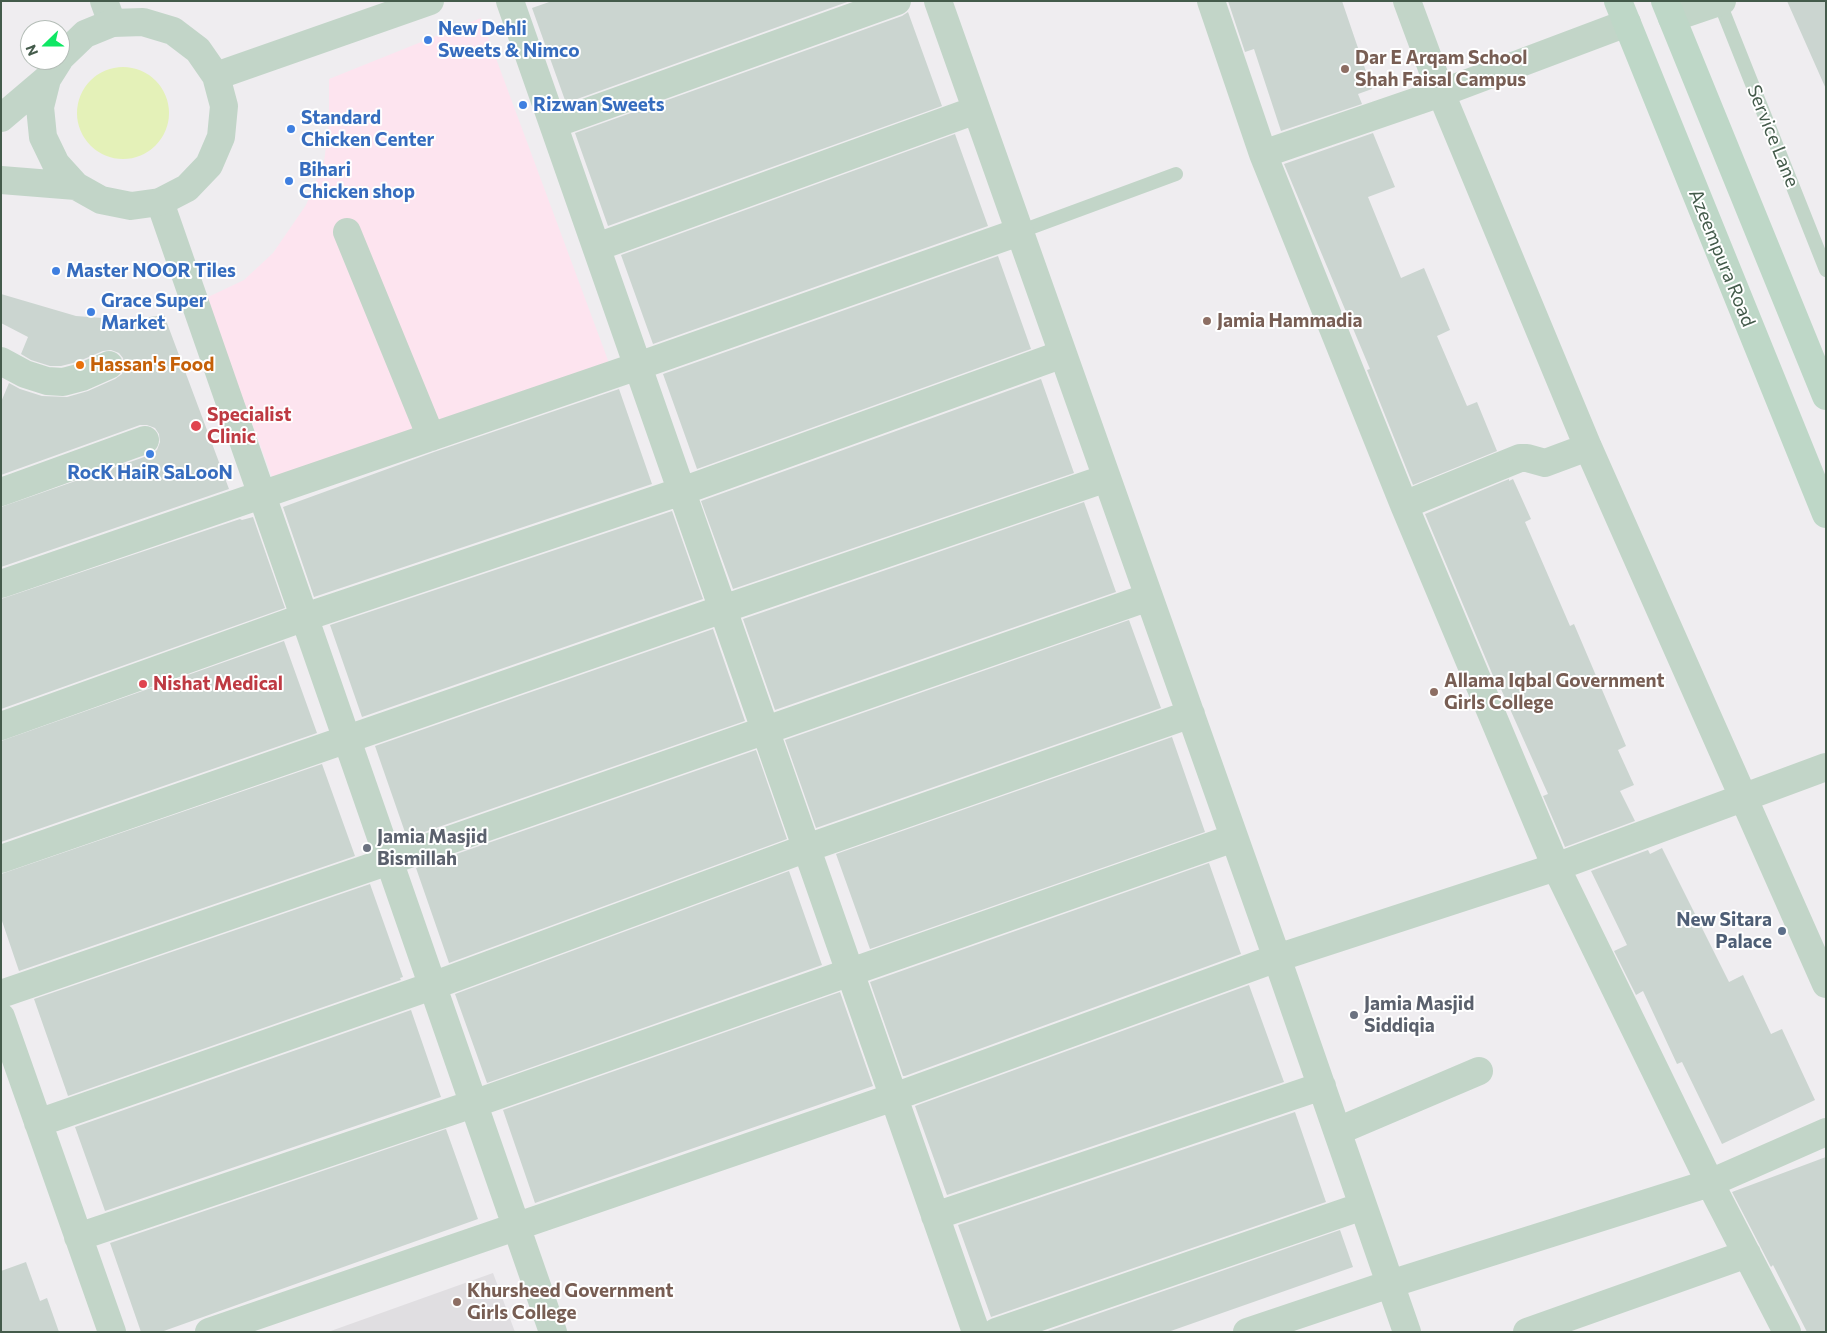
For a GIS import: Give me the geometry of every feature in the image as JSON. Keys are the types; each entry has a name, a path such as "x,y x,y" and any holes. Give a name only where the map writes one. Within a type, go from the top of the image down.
{"main road":[{"path":"1668,10 1820,368 1826,396"},
{"name":"Azeempura Road","path":"1622,12 1826,514"},
{"path":"1646,70 1687,55"}],"street":[{"path":"216,76 430,1"},
{"path":"510,1 976,1332"},
{"path":"554,124 897,1"},
{"path":"938,1 1338,1131 1407,1332"},
{"path":"1211,1 1263,154 1404,505 1556,866 1710,1182 1787,1332"},
{"path":"1407,1 1441,93 1588,447 1826,984"},
{"path":"1668,10 1720,2"},
{"path":"54,70 40,108 43,137 56,164 76,186 102,200 131,206 160,202 187,188 209,165 221,136 224,106 216,76 198,50 173,31 108,12 70,50"},
{"path":"1263,154 1441,93 1622,12"},
{"path":"1,118 51,70"},
{"path":"597,247 976,110"},
{"path":"1,180 76,186"},
{"path":"160,202 553,1332"},
{"path":"348,232 431,437"},
{"path":"1,584 638,366 1020,232"},
{"path":"1,726 304,617 682,491 1063,354"},
{"path":"1,361 25,374 47,381 63,382 82,377 109,365"},
{"path":"1,492 145,440"},
{"path":"1404,505 1520,458 1527,458 1545,464 1588,447"},
{"path":"1,860 723,608 1107,478"},
{"path":"1,994 1149,597"},
{"path":"38,1123 432,986 806,848 1191,714"},
{"path":"209,1332 894,1097 1277,958 1556,866 1826,767"},
{"path":"78,1237 473,1104 1234,838"},
{"path":"1,1017 112,1332"},
{"path":"1338,1131 1479,1071"},
{"path":"935,1216 1322,1086"},
{"path":"1247,1332 1390,1284 1710,1182 1826,1132"},
{"path":"996,1332 1364,1206"},
{"path":"1527,1332 1747,1254"}],"lane":[{"name":"Service Lane","path":"1720,2 1826,270"},
{"path":"1020,232 1176,174"}],"shaded area":[{"path":"481,18 609,363 273,480 206,298 244,280 273,253 306,205 324,162 329,123 329,79"},
{"name":"Khursheed Government Girls College","path":"493,1273 515,1332 328,1332"}],"green space":[{"path":"123,67 141,70 156,80 166,95 169,113 166,131 156,146 141,156 123,159 105,156 90,146 80,131 77,113 80,95 90,80 105,70"}],"building":[{"path":"552,1 850,1 566,103 532,8"},
{"path":"1228,1 1342,1 1372,89 1358,94 1362,104 1281,131 1254,49 1245,52"},
{"path":"1787,1 1826,1 1826,89"},
{"path":"908,12 942,106 608,226 575,133 902,16"},
{"path":"1373,133 1395,187 1368,197 1401,278 1424,268 1450,330 1437,336 1467,406 1477,402 1497,451 1413,485 1367,370 1370,369 1284,164"},
{"path":"955,134 988,226 653,344 621,255"},
{"path":"998,256 1031,349 697,469 663,374"},
{"path":"1,294 76,316 129,320 164,315 229,489 1,567 1,507 150,455 157,450 160,442 159,434 155,428 140,425 1,475 1,402 9,383 20,389 42,396 67,397 88,391 115,379 122,374 125,366 123,358 119,353 111,350 61,366 50,366 31,360 21,354 28,337 1,323"},
{"path":"1041,379 1074,473 733,589 701,501"},
{"path":"619,389 652,484 314,597 283,507 434,452"},
{"path":"1509,479 1509,481 1513,479 1531,519 1525,522 1570,626 1574,624 1626,746 1618,750 1634,785 1620,791 1635,821 1565,847 1543,796 1548,794 1501,689 1499,690 1425,514"},
{"path":"1084,502 1116,592 775,710 743,619"},
{"path":"672,511 703,599 362,717 330,625"},
{"path":"253,517 285,608 1,709 1,599 240,519"},
{"path":"1129,620 1161,708 816,828 785,740"},
{"path":"713,629 745,721 407,838 375,746"},
{"path":"284,641 317,733 1,842 1,741"},
{"path":"1172,737 1205,832 870,949 836,854"},
{"path":"756,750 787,839 449,963 416,868"},
{"path":"322,764 355,856 19,971 1,918 1,874"},
{"path":"1662,848 1729,982 1743,975 1771,1034 1782,1029 1815,1100 1722,1144 1682,1062 1677,1064 1643,991 1636,995 1614,951 1627,945 1591,871 1648,850 1650,854"},
{"path":"1209,863 1241,954 903,1076 870,982"},
{"path":"789,871 822,965 487,1083 455,994"},
{"path":"370,884 403,977 400,978 401,980 68,1096 34,999"},
{"path":"1249,985 1284,1082 947,1195 915,1106"},
{"path":"840,992 873,1086 535,1203 503,1110"},
{"path":"411,1010 441,1097 105,1211 75,1127"},
{"path":"1295,1112 1326,1202 991,1317 958,1225"},
{"path":"446,1129 478,1219 161,1332 141,1332 110,1243"},
{"path":"1826,1157 1826,1332 1807,1332 1773,1265 1771,1267 1732,1192"},
{"path":"1340,1230 1353,1267 1168,1332 1045,1332"},
{"path":"26,1262 40,1301 47,1298 59,1332 1,1332 1,1271"}],"place":[{"name":"New Dehli Sweets & Nimco","path":"428,40"},
{"name":"Dar E Arqam School Shah Faisal Campus","path":"1345,69"},
{"name":"Rizwan Sweets","path":"523,105"},
{"name":"Standard Chicken Center","path":"291,129"},
{"name":"Bihari Chicken shop","path":"289,181"},
{"name":"Master NOOR Tiles","path":"56,271"},
{"name":"Grace Super Market","path":"91,312"},
{"name":"Jamia Hammadia","path":"1207,321"},
{"name":"Hassan's Food","path":"80,365"},
{"name":"Specialist Clinic","path":"196,426"},
{"name":"RocK HaiR SaLooN","path":"150,454"},
{"name":"Nishat Medical","path":"143,684"},
{"name":"Allama Iqbal Government Girls College","path":"1434,692"},
{"name":"Jamia Masjid Bismillah","path":"367,848"},
{"name":"New Sitara Palace","path":"1782,931"},
{"name":"Jamia Masjid Siddiqia","path":"1354,1015"},
{"name":"Khursheed Government Girls College","path":"457,1302"}]}
